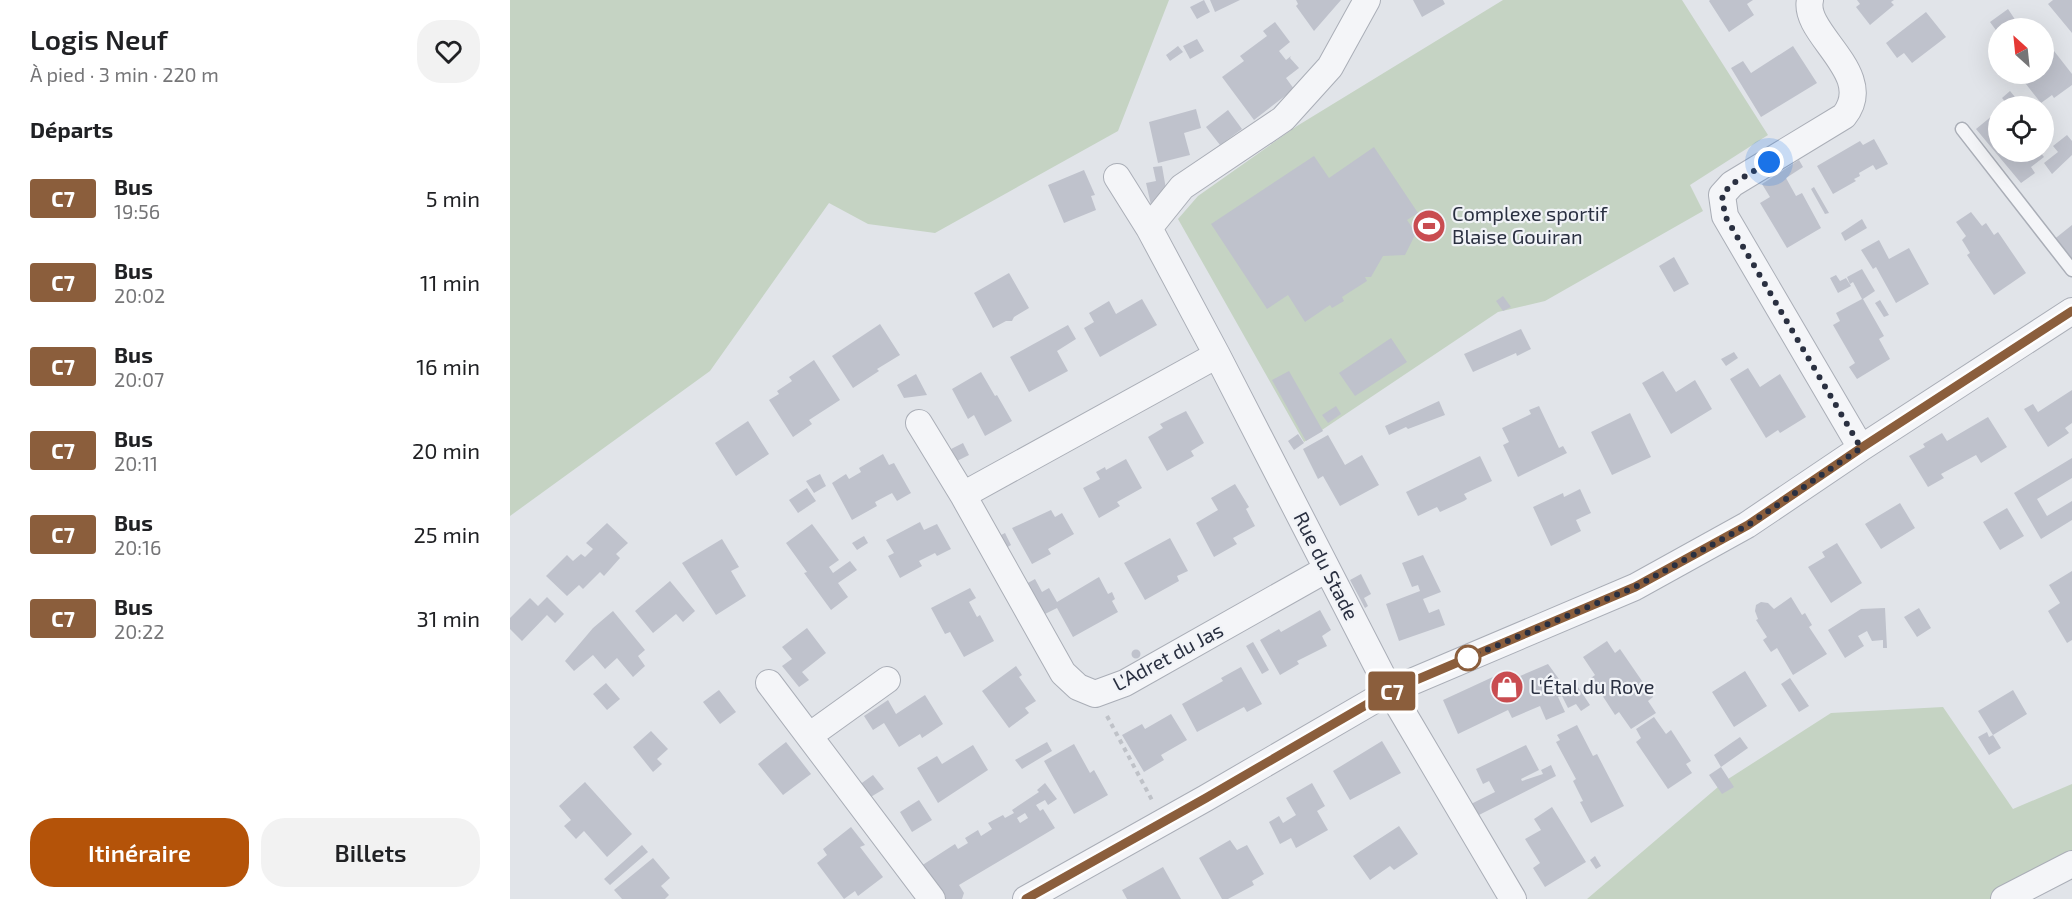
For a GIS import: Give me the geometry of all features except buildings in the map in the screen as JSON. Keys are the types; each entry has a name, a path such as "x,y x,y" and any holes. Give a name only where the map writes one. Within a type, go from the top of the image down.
{"street":[{"path":"1149,228 1182,187 1283,119 1330,67 1367,0"},
{"path":"1810,0 1809,6 1813,19 1849,75 1854,93 1852,107 1844,116 1732,184 1722,195 1722,204 1725,216 1861,448"},
{"name":"Rue du Stade","path":"1117,177 1149,228 1217,355 1390,691 1513,899"},
{"path":"1026,899 1390,691 1635,587 1748,525 1861,448 2072,311"},
{"path":"963,495 1217,355"},
{"name":"L'Adret du Jas","path":"919,423 963,495 1063,673 1078,687 1095,694 1125,683 1327,569"},
{"path":"809,736 887,680"},
{"path":"769,683 932,899"},
{"path":"2004,899 2072,864"}],"lane":[{"path":"1962,129 2072,270"}],"path":[{"path":"1095,694 1164,822"}],"green space":[{"path":"510,0 1169,0 1118,131 935,233 868,224 829,203 710,371 510,516"},
{"name":"Complexe sportif Blaise Gouiran","path":"1503,0 1682,0 1768,135 1690,185 1703,211 1545,301 1498,312 1304,442 1178,219 1198,196 1297,126"},
{"path":"1943,707 2013,809 2072,784 2072,864 2004,899 1587,899 1725,781 1831,713"}],"bus line":[{"name":"C7","path":"1026,899 1390,691 1635,587 1748,525 1861,448 2072,311"}],"place":[{"name":"Complexe sportif Blaise Gouiran","path":"1429,226"},
{"name":"L'Étal du Rove","path":"1507,687"}],"route":[{"path":"1468,658 1635,587 1748,525 1861,448 1725,216 1722,195 1732,184 1769,162"}]}
